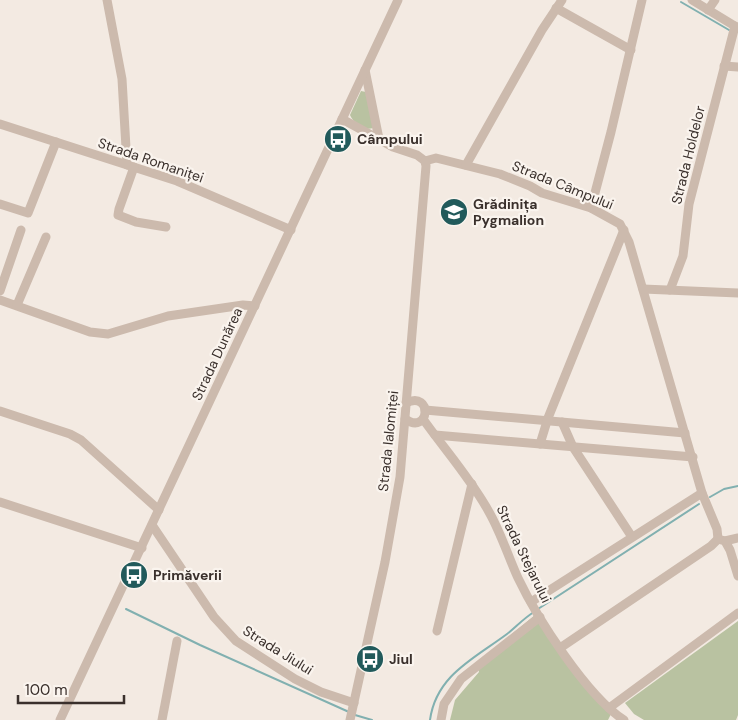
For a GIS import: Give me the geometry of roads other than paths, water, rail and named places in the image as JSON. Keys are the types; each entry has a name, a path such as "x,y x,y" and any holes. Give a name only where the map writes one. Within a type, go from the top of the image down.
{"street":[{"path":"107,0 122,79 131,166 118,209 118,215 136,222 166,228"},
{"name":"Strada Dunărea","path":"60,720 398,0"},
{"path":"466,165 542,30 562,0"},
{"path":"590,208 642,0"},
{"path":"692,0 736,27"},
{"path":"708,10 716,0"},
{"path":"556,8 631,50"},
{"name":"Strada Holdelor","path":"670,290 683,256 689,204 724,66 736,27"},
{"path":"724,66 738,67"},
{"path":"365,70 379,139"},
{"name":"Strada Câmpului","path":"342,119 393,147 422,157 424,161 436,158 500,174 542,193 590,208 620,224 624,230"},
{"name":"Strada Romaniței","path":"0,124 177,180 291,230"},
{"path":"0,204 28,213 56,142"},
{"name":"Strada Ialomiței","path":"352,712 396,502 405,419 426,166 424,161"},
{"path":"0,291 21,230"},
{"path":"624,230 702,493 722,540 730,550 738,576"},
{"path":"540,444 547,421 624,230"},
{"path":"17,305 46,237"},
{"path":"643,289 738,293"},
{"path":"0,300 90,332 102,334 168,316 243,305 256,306"},
{"path":"405,419 417,423 424,414 423,404 418,401 406,404"},
{"path":"0,411 70,434 81,440 159,510"},
{"path":"424,414 562,422 685,433"},
{"name":"Strada Stejarului","path":"424,414 435,435 472,484 490,514 518,578 539,616 585,681 609,708 624,720"},
{"path":"562,422 572,447 632,537"},
{"path":"435,435 692,457"},
{"path":"437,631 472,484"},
{"path":"532,604 702,493"},
{"path":"0,502 142,548"},
{"name":"Strada Jiului","path":"152,525 214,617 236,641 295,679 321,692 352,712"},
{"path":"560,648 711,546 722,540 738,538"},
{"path":"609,708 738,613"},
{"path":"441,720 444,704 461,678 539,616"},
{"path":"162,720 176,641"}],"waterway":[{"path":"681,2 729,30"},
{"path":"710,497 724,489 738,486"},
{"path":"538,609 699,504"},
{"path":"126,609 200,645 349,712"},
{"path":"430,720 440,691 449,679 470,660 534,612"},
{"path":"355,715 372,720"}],"place":[{"name":"Câmpului","path":"338,139"},
{"name":"Grădinița Pygmalion","path":"454,212"},
{"name":"Primăverii","path":"134,575"},
{"name":"Jiul","path":"370,659"}]}
